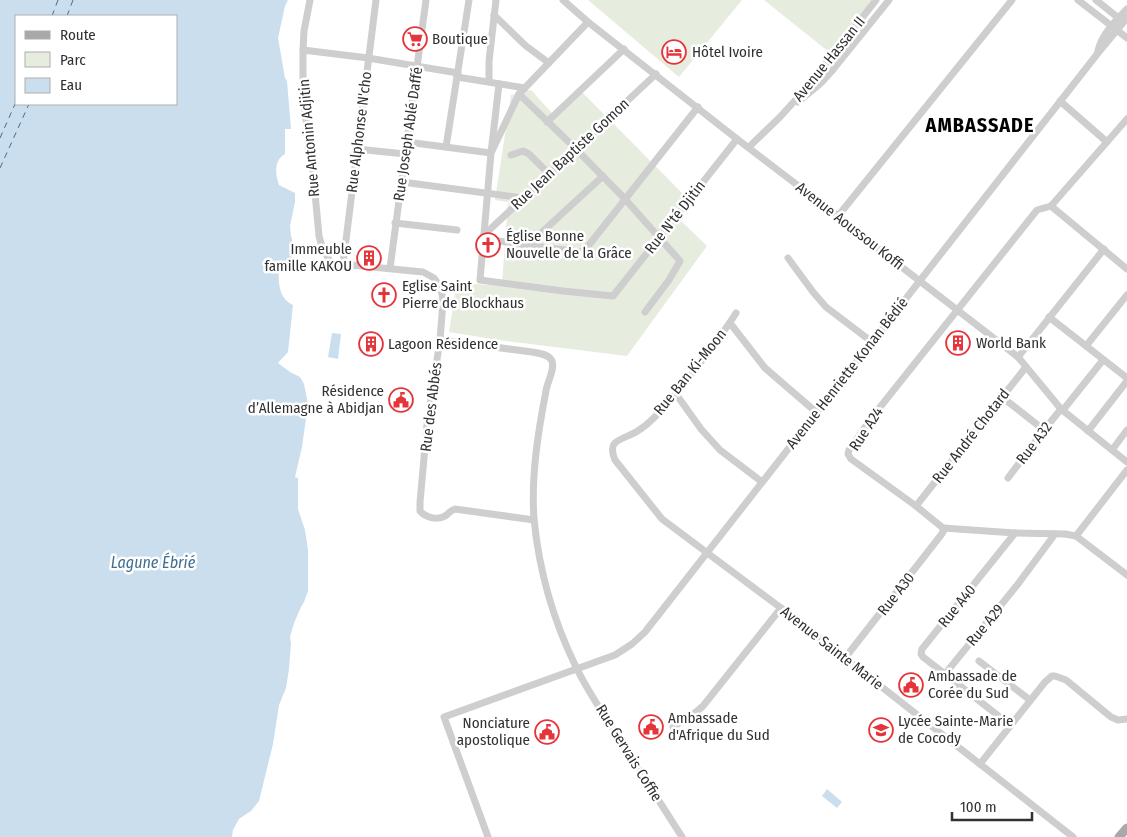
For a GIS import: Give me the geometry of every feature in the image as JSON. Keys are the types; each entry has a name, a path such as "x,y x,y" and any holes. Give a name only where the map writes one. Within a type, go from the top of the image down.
{"main road":[{"path":"1120,837 1127,828"}],"street":[{"name":"Rue Antonin Adjitin","path":"310,0 304,31 303,83 319,236 322,247 331,262 343,264"},
{"name":"Rue Alphonse N'cho","path":"343,264 376,0"},
{"name":"Rue Joseph Ablé Daffé","path":"390,268 426,0"},
{"path":"446,147 469,0"},
{"path":"489,82 488,61 496,0"},
{"name":"Avenue Aoussou Koffi","path":"564,0 588,22 1018,357 1062,410 1127,462"},
{"name":"Avenue Hassan II","path":"750,148 810,84 876,0"},
{"name":"Avenue Hassan II","path":"780,117 827,77 889,0"},
{"path":"838,216 1012,0"},
{"path":"1078,0 1127,38"},
{"path":"1096,0 1124,21"},
{"name":"Avenue Henriette Konan Bédié","path":"488,837 444,717 616,654 632,644 645,632 1098,52 1100,44 1124,21 1127,9"},
{"path":"494,15 526,46 549,64"},
{"path":"407,142 491,153 519,94 588,22"},
{"path":"547,122 624,49"},
{"path":"303,50 417,66 525,88"},
{"name":"Rue Jean Baptiste Gomon","path":"484,237 656,74"},
{"name":"Rue N'té Djitin","path":"500,84 491,153 480,280 613,296 737,139"},
{"path":"519,94 625,199 680,261 669,280 645,312"},
{"path":"1060,101 1107,142"},
{"path":"484,237 528,246 582,252 698,108"},
{"path":"958,310 1036,210 1051,206 1127,118"},
{"path":"357,149 405,154"},
{"path":"511,154 522,151 529,154 549,174"},
{"path":"528,246 602,176"},
{"path":"402,182 524,198"},
{"path":"1051,206 1127,269"},
{"path":"396,223 457,230"},
{"path":"1018,357 1104,249"},
{"path":"788,258 826,307 872,342"},
{"name":"Rue des Abbés","path":"343,264 422,272 434,278 442,294 440,340 427,425 420,511 425,516 436,518 446,516 451,510 455,509 534,520"},
{"path":"1086,346 1126,296"},
{"name":"Rue A24","path":"942,528 941,525 916,506 851,459 848,454 873,416 958,310"},
{"name":"Rue Ban Ki-Moon","path":"707,552 658,515 615,460 612,453 613,446 618,440 631,435 643,427 676,394 736,313"},
{"path":"1049,317 1127,380 1088,431"},
{"path":"730,323 765,368 816,412"},
{"name":"Rue Gervais Coffie","path":"440,340 544,354 552,361 552,370 546,389 537,444 533,506 539,558 545,586 564,641 577,668 604,715 682,837"},
{"name":"Rue A32","path":"1008,478 1044,430 1103,360"},
{"name":"Rue André Chotard","path":"916,506 1026,367"},
{"path":"676,394 701,430 720,450 762,482"},
{"path":"1002,397 1044,430"},
{"path":"1112,450 1127,430"},
{"path":"1076,536 1127,470"},
{"path":"942,528 1076,536 1127,575"},
{"name":"Rue A30","path":"845,658 941,535 943,532 942,528"},
{"name":"Rue A40","path":"945,674 923,657 921,654 922,650 1015,533"},
{"name":"Rue A29","path":"945,674 1018,584 1055,534"},
{"name":"Avenue Sainte Marie","path":"707,552 1073,837"},
{"path":"673,727 703,706 781,608"},
{"path":"979,660 1030,700"},
{"path":"945,674 1010,725"},
{"path":"980,764 1044,682 1052,676 1066,680 1112,717 1118,720 1127,719"}],"green space":[{"name":"Hôtel Ivoire","path":"588,0 742,0 679,77"},
{"name":"Hôtel Ivoire","path":"764,0 871,0 829,52"},
{"path":"578,88 686,197 673,213 707,246 627,356 449,332 457,282 487,285 502,284 508,202 495,200 511,95 531,90 552,113"}],"water":[{"name":"Lagune Ébrié","path":"0,0 288,0 278,38 287,81 291,129 285,129 285,154 277,164 276,172 279,185 295,193 290,226 294,247 291,260 279,270 279,285 282,295 293,305 288,352 278,363 300,377 304,384 308,404 302,447 295,477 298,478 298,509 305,530 308,550 308,591 290,637 289,669 286,688 279,705 273,744 259,801 251,811 239,819 233,830 232,837 0,837"},
{"path":"332,333 341,334 338,359 328,357"},
{"path":"827,789 842,802 837,808 822,796"}],"ferry route":[{"path":"52,15 58,0"},
{"path":"67,15 73,0"},
{"path":"0,138 15,104"},
{"path":"0,168 29,105"}],"place":[{"name":"Boutique","path":"415,39"},
{"name":"Hôtel Ivoire","path":"674,52"},
{"name":"Église Bonne Nouvelle de la Grâce","path":"488,245"},
{"name":"Immeuble famille KAKOU","path":"369,258"},
{"name":"Eglise Saint Pierre de Blockhaus","path":"384,295"},
{"name":"World Bank","path":"958,343"},
{"name":"Lagoon Résidence","path":"371,344"},
{"name":"Résidence d’Allemagne à Abidjan","path":"401,400"},
{"name":"Ambassade de Corée du Sud","path":"911,685"},
{"name":"Ambassade d'Afrique du Sud","path":"651,727"},
{"name":"Lycée Sainte-Marie de Cocody","path":"881,730"},
{"name":"Nonciature apostolique","path":"547,732"}],"district":[{"name":"AMBASSADE","path":"980,125"}]}
